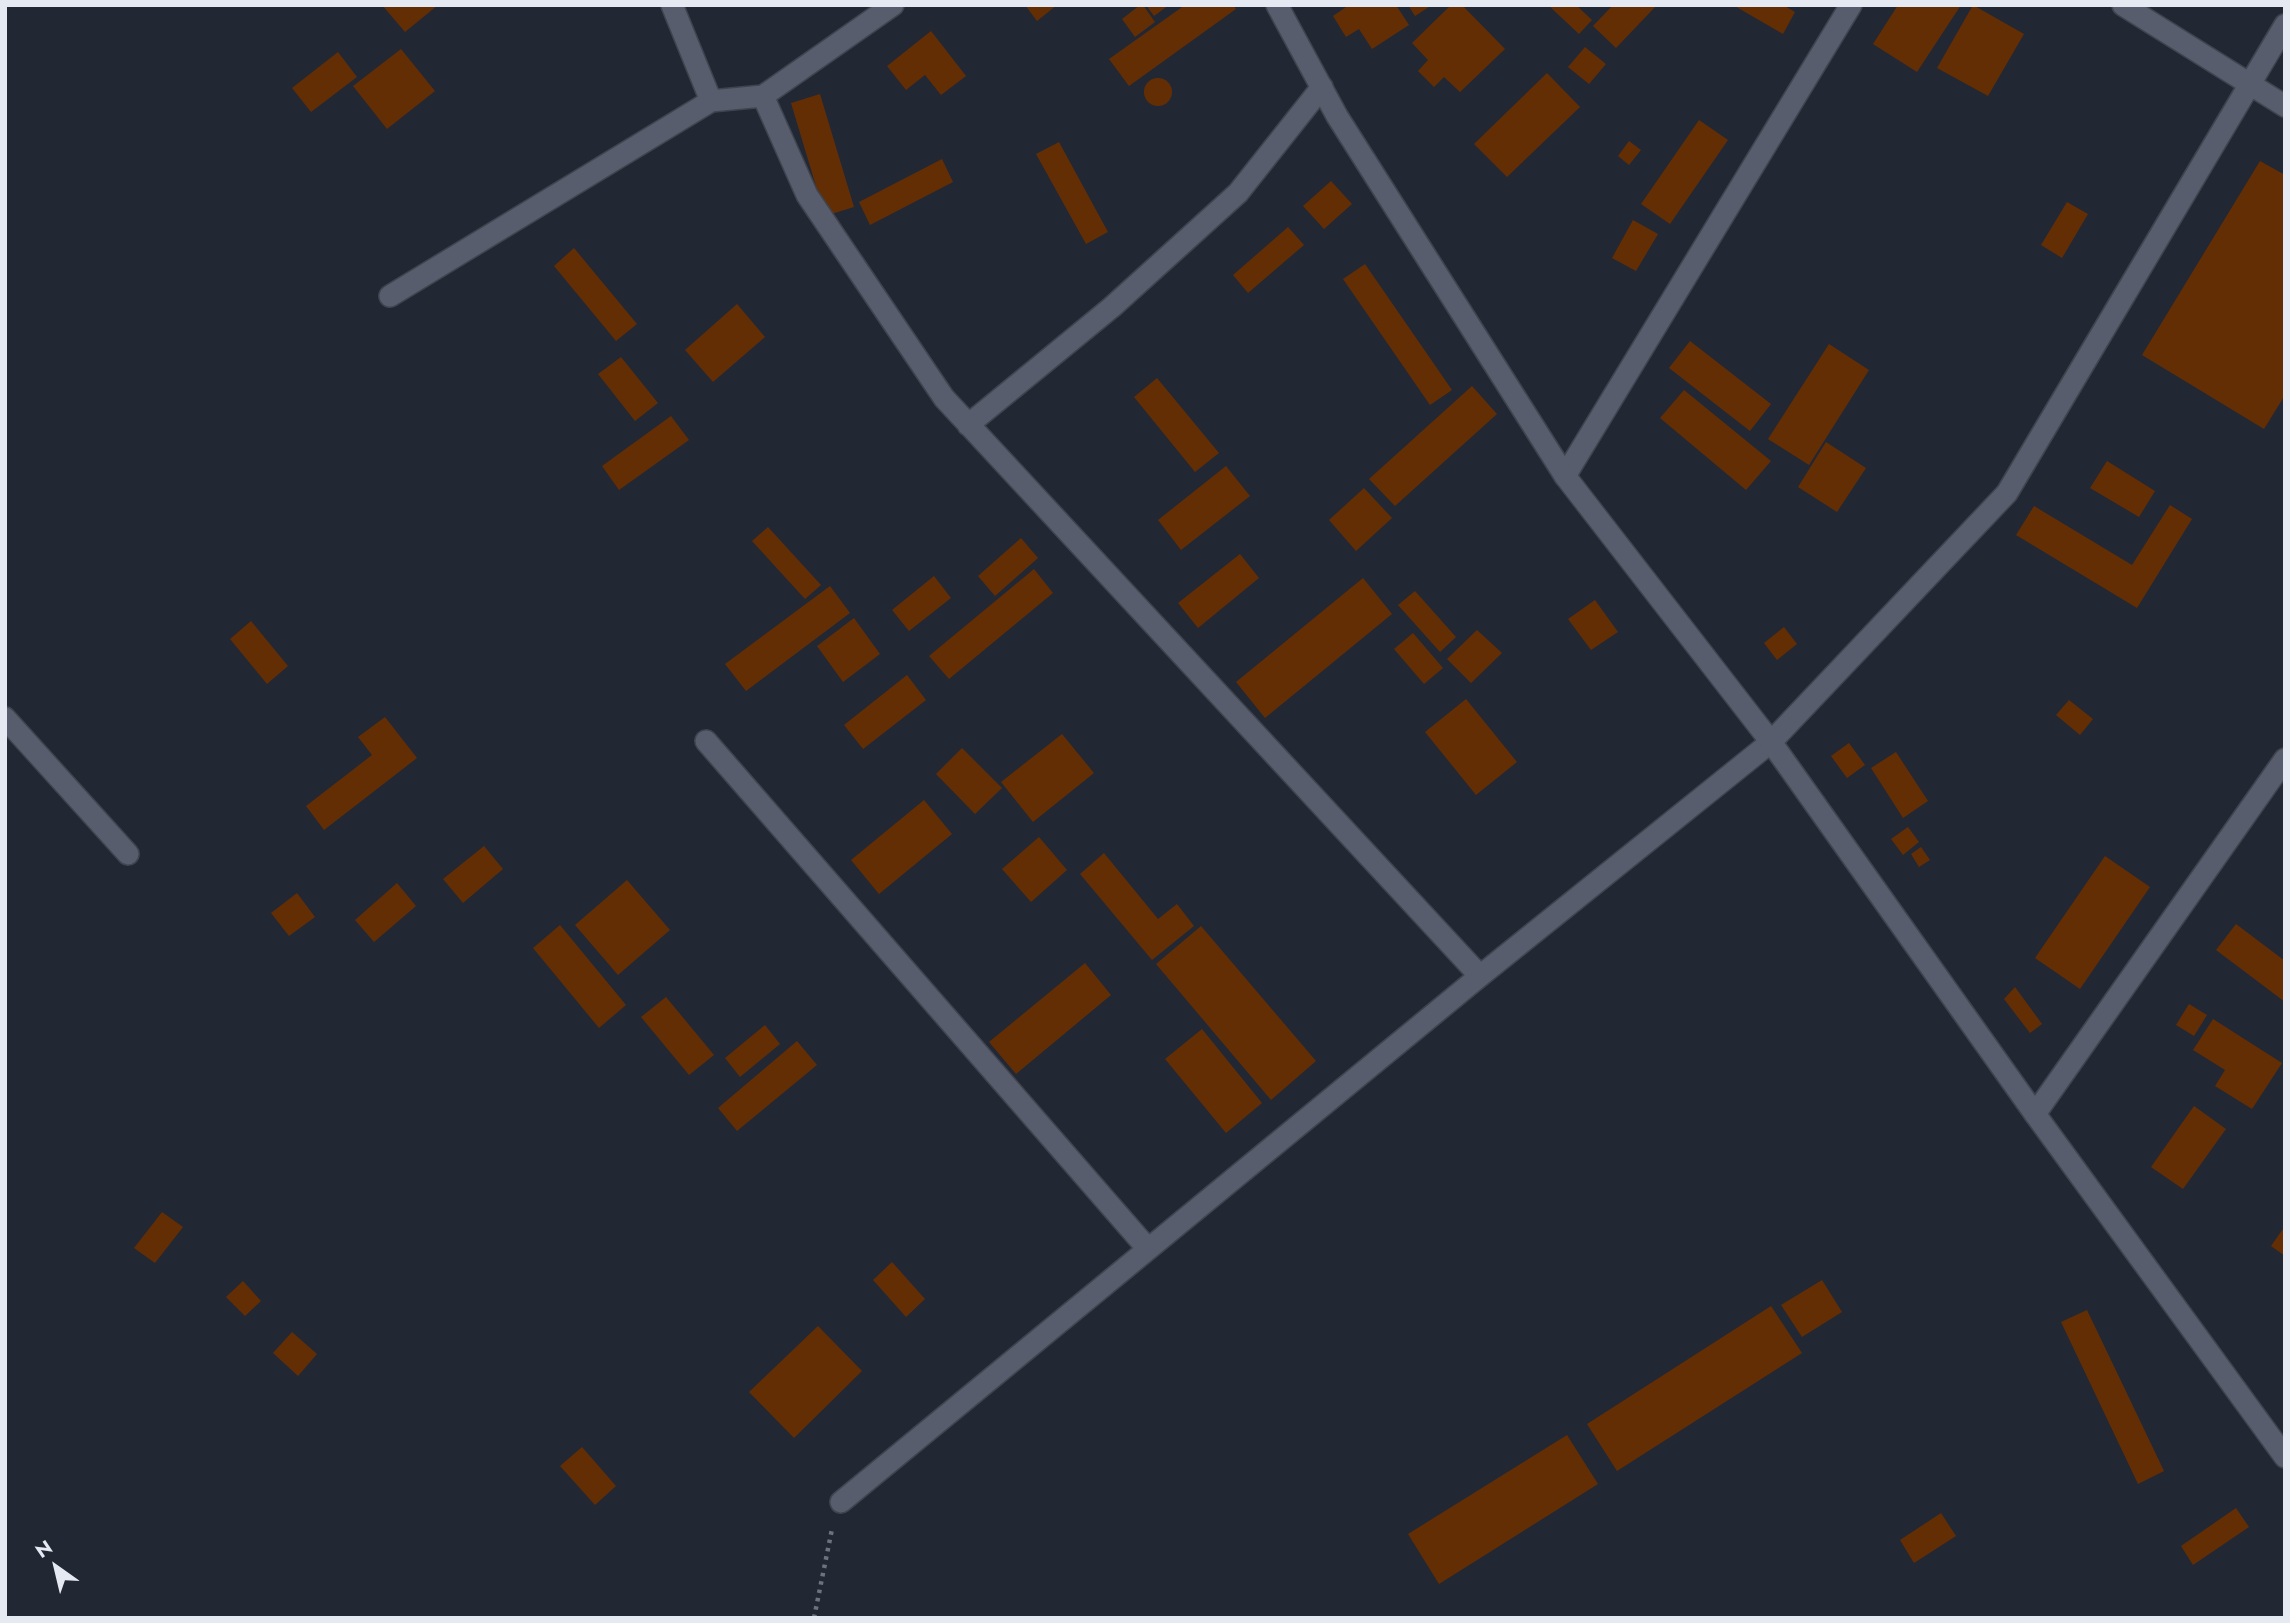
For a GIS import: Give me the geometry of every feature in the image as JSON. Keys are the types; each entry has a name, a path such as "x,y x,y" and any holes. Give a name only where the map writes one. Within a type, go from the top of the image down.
{"street":[{"path":"672,5 711,101"},
{"path":"390,296 711,101 763,96 893,5"},
{"path":"1277,5 1337,117 1565,476 1771,742 2035,1114 2285,1457"},
{"path":"1565,476 1851,5"},
{"path":"2123,5 2247,85 2285,106"},
{"path":"841,1502 1480,976 1771,742 2007,493 2285,25"},
{"path":"968,425 1112,307 1238,193 1322,87"},
{"path":"763,96 807,195 944,398 1480,976"},
{"path":"5,718 128,854"},
{"path":"706,741 1148,1249"},
{"path":"2035,1114 2285,760"}],"path":[{"path":"814,1618 828,1544 841,1502"}],"building":[{"path":"382,5 438,5 405,32"},
{"path":"1025,5 1057,5 1037,21"},
{"path":"1143,5 1155,22 1135,37 1122,19"},
{"path":"1146,5 1169,5 1154,16"},
{"path":"1185,5 1233,5 1236,9 1129,86 1109,59"},
{"path":"1349,5 1396,5 1409,25 1372,49 1359,29 1346,37 1333,16"},
{"path":"1408,5 1432,5 1415,16"},
{"path":"1451,5 1462,5 1505,49 1460,92 1444,77 1434,87 1418,71 1428,60 1412,43"},
{"path":"1548,5 1576,5 1592,20 1579,34"},
{"path":"1613,5 1657,5 1616,48 1593,26"},
{"path":"1733,5 1783,5 1795,12 1783,34"},
{"path":"1898,5 1961,5 1917,72 1873,44"},
{"path":"1973,5 2024,34 1988,96 1937,68"},
{"path":"931,31 966,76 941,95 925,75 906,90 887,66"},
{"path":"1585,47 1606,64 1589,84 1568,67"},
{"path":"401,49 435,91 387,129 353,86"},
{"path":"338,52 357,77 311,112 292,88"},
{"path":"1547,73 1580,107 1507,177 1474,144"},
{"path":"1158,78 1168,82 1172,92 1168,102 1158,106 1148,102 1144,92 1148,82"},
{"path":"820,94 854,207 825,216 791,103"},
{"path":"1699,120 1728,140 1670,224 1641,204"},
{"path":"1629,141 1641,150 1629,165 1618,156"},
{"path":"1059,142 1108,232 1086,244 1036,154"},
{"path":"942,159 953,182 870,225 859,202"},
{"path":"2260,161 2285,175 2285,395 2264,429 2142,355"},
{"path":"1331,181 1352,204 1324,229 1303,206"},
{"path":"2067,202 2088,214 2062,258 2041,245"},
{"path":"1633,220 1658,234 1636,271 1612,258"},
{"path":"1288,227 1304,245 1248,293 1233,275"},
{"path":"574,248 637,324 616,341 554,266"},
{"path":"1365,264 1452,390 1430,405 1343,279"},
{"path":"737,304 765,337 713,382 685,350"},
{"path":"1690,341 1771,404 1750,431 1669,368"},
{"path":"1829,344 1869,370 1809,465 1768,439"},
{"path":"621,357 658,403 635,421 598,374"},
{"path":"1157,378 1219,453 1195,472 1134,397"},
{"path":"1472,386 1497,414 1395,506 1369,479"},
{"path":"1684,390 1771,461 1746,490 1660,418"},
{"path":"671,416 689,440 619,490 602,466"},
{"path":"1826,442 1866,468 1837,512 1798,487"},
{"path":"2107,461 2155,491 2139,517 2090,488"},
{"path":"1226,466 1250,496 1181,550 1158,520"},
{"path":"1364,488 1392,518 1356,551 1329,520"},
{"path":"2170,505 2192,519 2137,608 2016,535 2034,506 2132,565"},
{"path":"768,527 821,585 805,599 752,541"},
{"path":"1021,538 1038,558 995,596 978,576"},
{"path":"1240,554 1259,578 1198,628 1178,603"},
{"path":"1034,569 1053,593 949,679 929,656"},
{"path":"934,576 951,598 909,631 892,610"},
{"path":"1363,578 1392,614 1265,718 1236,682"},
{"path":"830,586 850,613 746,691 725,664"},
{"path":"1415,591 1456,637 1440,652 1398,605"},
{"path":"1595,600 1618,632 1591,650 1568,619"},
{"path":"854,618 880,654 843,682 817,646"},
{"path":"251,621 288,666 267,684 230,639"},
{"path":"1784,627 1797,644 1777,660 1764,643"},
{"path":"1477,630 1502,653 1471,683 1447,659"},
{"path":"1413,633 1443,668 1424,684 1394,649"},
{"path":"907,675 926,700 863,749 844,725"},
{"path":"1466,699 1517,762 1476,795 1425,732"},
{"path":"2069,700 2093,719 2080,735 2056,715"},
{"path":"385,717 417,758 324,830 306,806 372,755 358,737"},
{"path":"1062,734 1094,773 1033,822 1001,782"},
{"path":"1849,743 1865,765 1847,778 1831,756"},
{"path":"962,748 1002,788 975,814 936,774"},
{"path":"1896,752 1928,801 1903,818 1871,768"},
{"path":"924,800 952,834 879,894 851,860"},
{"path":"1908,827 1919,842 1903,855 1891,839"},
{"path":"1039,837 1067,870 1031,902 1002,869"},
{"path":"484,846 503,869 463,903 443,879"},
{"path":"1921,847 1930,860 1919,867 1911,854"},
{"path":"1104,853 1158,919 1177,904 1194,926 1152,960 1080,874"},
{"path":"2105,856 2150,887 2080,989 2035,958"},
{"path":"627,880 670,930 618,975 575,925"},
{"path":"397,883 416,906 374,942 355,920"},
{"path":"297,893 315,917 289,936 271,913"},
{"path":"2236,924 2285,961 2285,1002 2216,950"},
{"path":"560,925 626,1005 599,1028 533,948"},
{"path":"1201,926 1316,1061 1271,1100 1156,964"},
{"path":"1085,963 1111,995 1016,1074 989,1042"},
{"path":"2015,987 2042,1024 2030,1033 2004,999"},
{"path":"666,997 714,1055 689,1075 641,1017"},
{"path":"2189,1004 2207,1015 2194,1036 2176,1025"},
{"path":"2213,1019 2282,1063 2252,1109 2215,1086 2225,1070 2193,1050"},
{"path":"765,1025 780,1044 740,1077 725,1058"},
{"path":"1202,1029 1262,1103 1226,1133 1165,1059"},
{"path":"797,1041 817,1065 737,1131 718,1108"},
{"path":"2194,1106 2226,1129 2183,1189 2151,1167"},
{"path":"162,1212 183,1227 155,1263 134,1248"},
{"path":"2285,1226 2285,1256 2271,1246"},
{"path":"892,1262 925,1299 906,1317 873,1280"},
{"path":"1822,1280 1842,1312 1802,1337 1781,1305"},
{"path":"243,1281 261,1301 245,1316 226,1297"},
{"path":"1771,1306 1802,1353 1617,1471 1587,1424"},
{"path":"2087,1310 2164,1471 2138,1484 2061,1322"},
{"path":"818,1326 862,1371 794,1438 749,1392"},
{"path":"292,1332 317,1354 298,1376 273,1353"},
{"path":"1567,1435 1598,1484 1439,1584 1408,1534"},
{"path":"582,1447 616,1486 595,1505 560,1466"},
{"path":"2236,1508 2249,1527 2193,1565 2181,1546"},
{"path":"1941,1513 1956,1536 1914,1563 1900,1540"}]}
